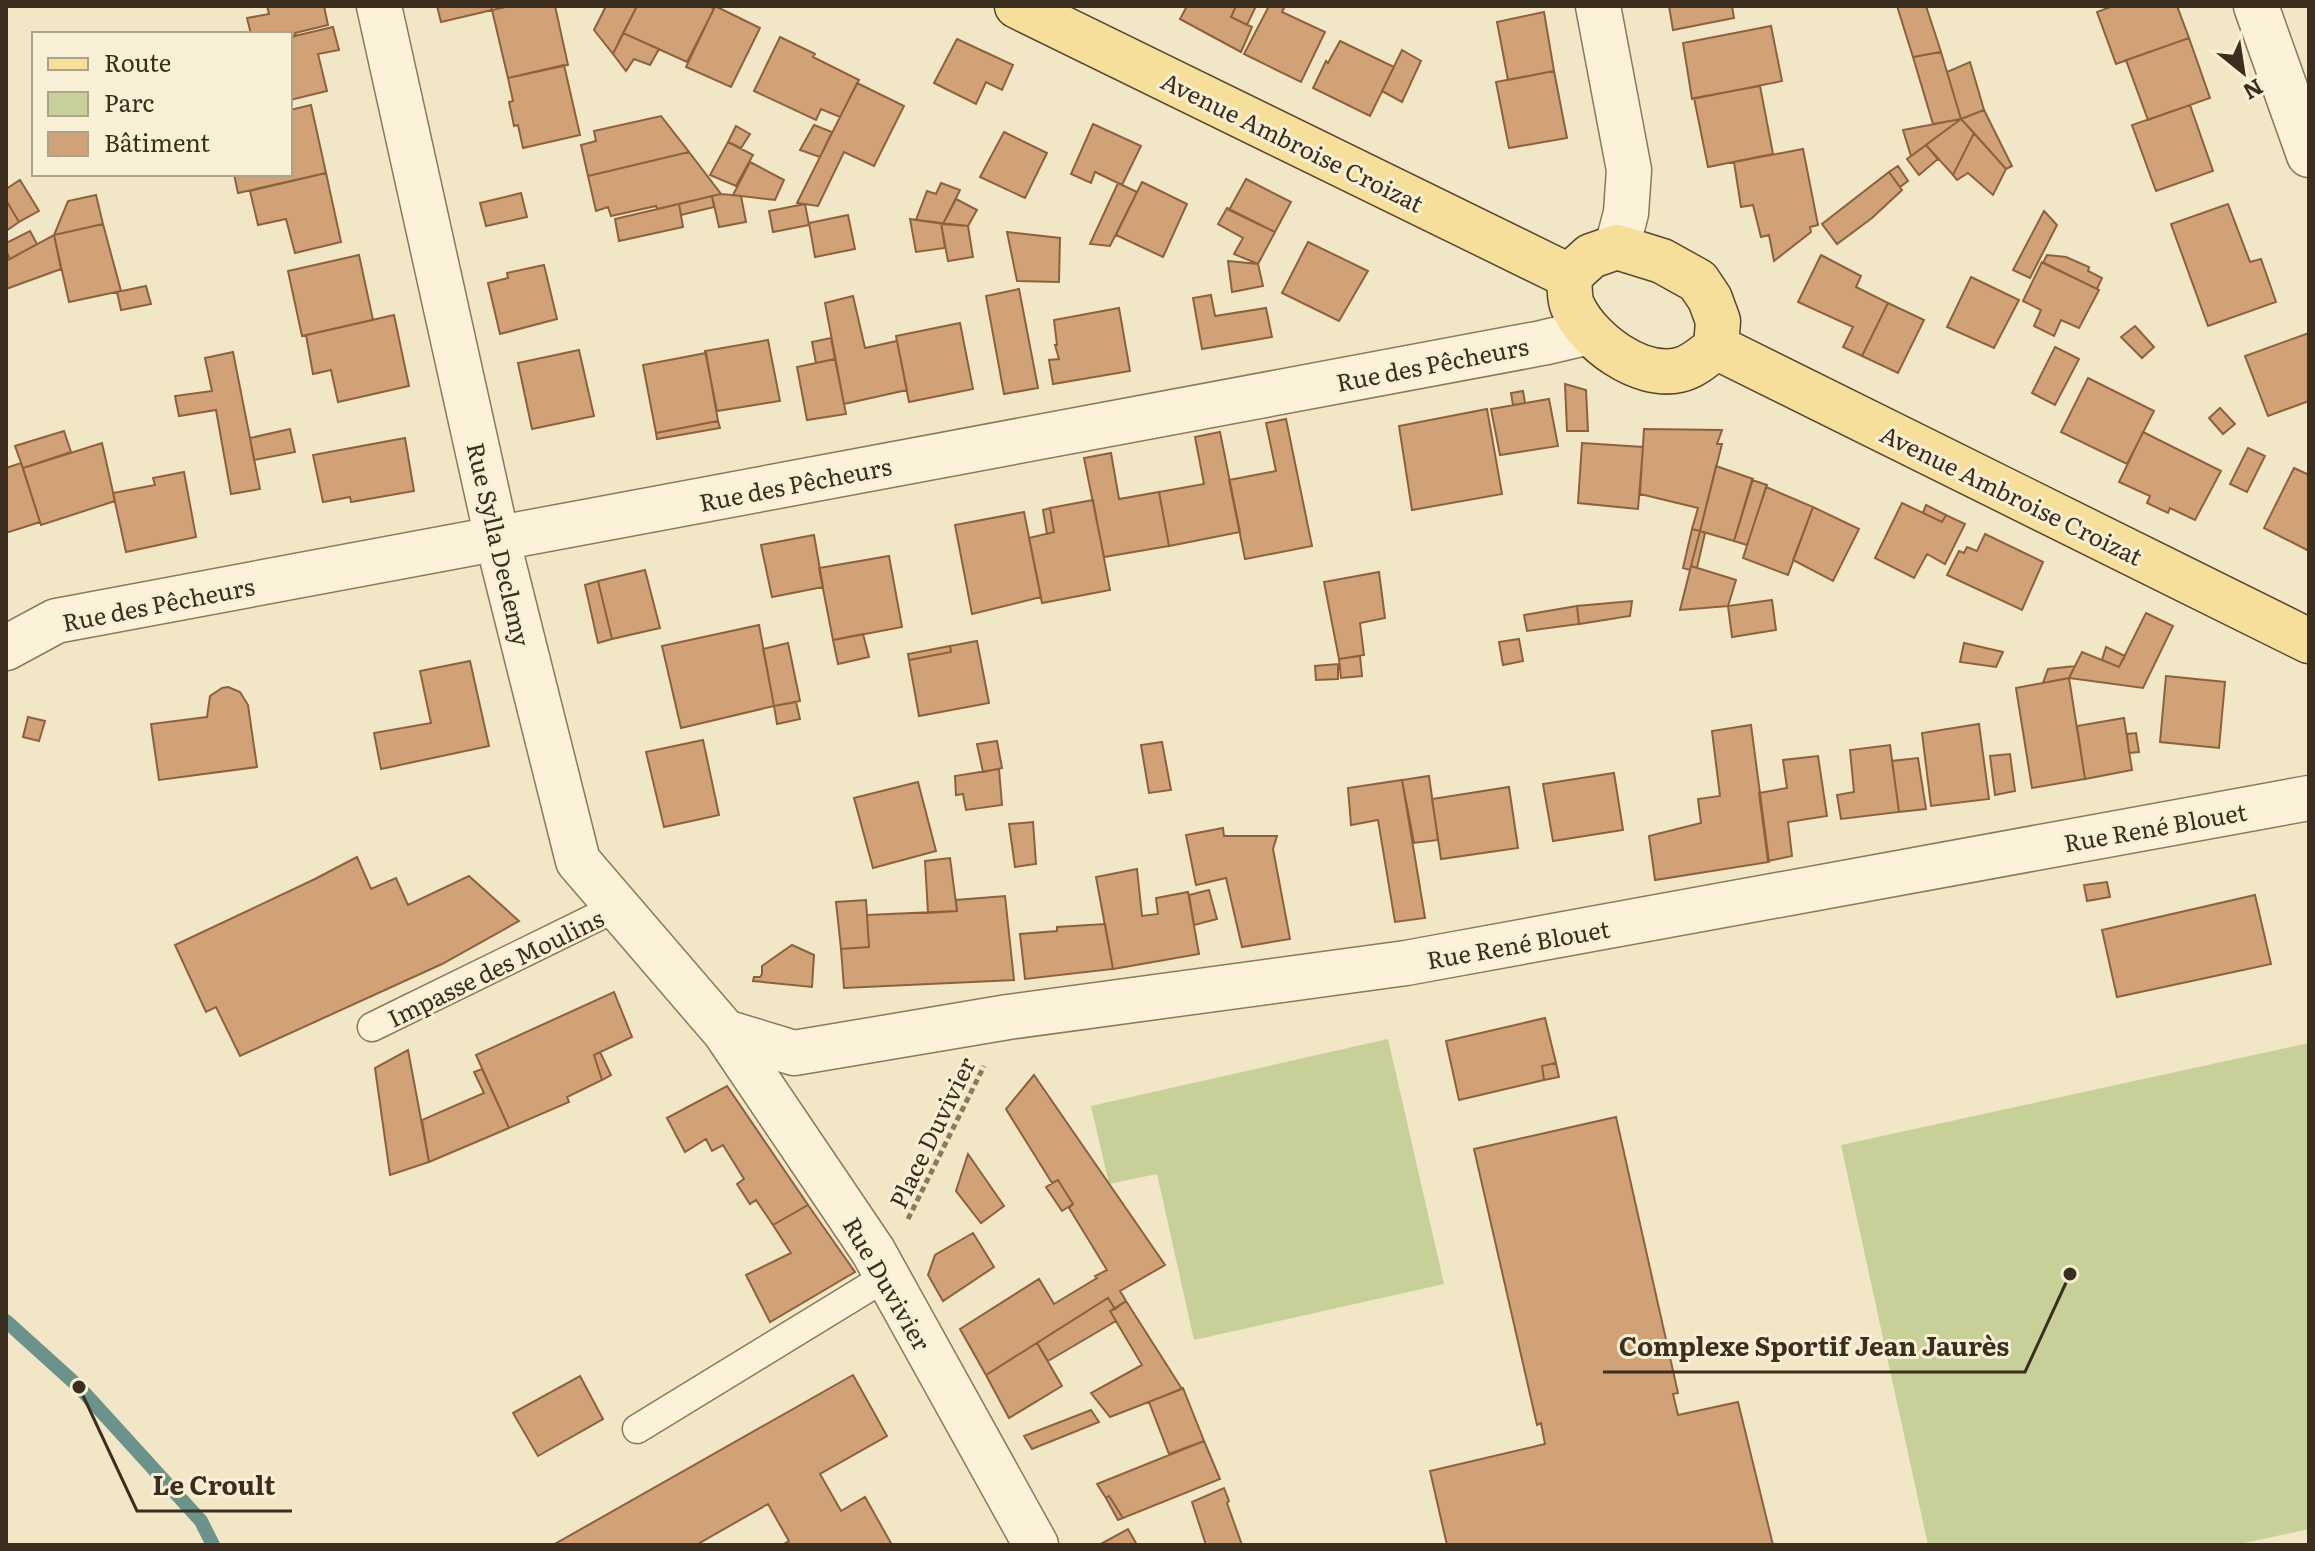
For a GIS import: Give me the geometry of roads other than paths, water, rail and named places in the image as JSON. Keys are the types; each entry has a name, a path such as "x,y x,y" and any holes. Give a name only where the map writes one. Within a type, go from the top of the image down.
{"main road":[{"name":"Avenue Ambroise Croizat","path":"1017,6 1569,276"},
{"path":"1617,247 1662,261 1698,281 1710,299 1718,321 1716,347 1680,370 1659,371 1638,367 1617,355 1589,332 1571,305 1569,276 1591,256 1617,247"},
{"name":"Avenue Ambroise Croizat","path":"1716,347 2309,641"}],"street":[{"name":"Rue Sylla Declemy","path":"379,6 497,538 578,861 725,1032"},
{"path":"1598,6 1629,170 1626,213 1617,247"},
{"path":"2256,6 2309,155"},
{"name":"Rue des Pêcheurs","path":"6,648 56,621 1589,332"},
{"name":"Rue René Blouet","path":"725,1032 794,1053 1008,1017 1406,963 2309,798"},
{"name":"Rue Duvivier","path":"725,1032 880,1264 1036,1545"}],"lane":[{"name":"Impasse des Moulins","path":"372,1027 617,907"},
{"path":"637,1429 880,1264"}],"waterway":[{"path":"6,1321 79,1387 201,1521 213,1545"}],"place":[{"name":"Complexe Sportif Jean Jaurès","path":"2070,1274"},
{"name":"Le Croult","path":"79,1387"}]}
